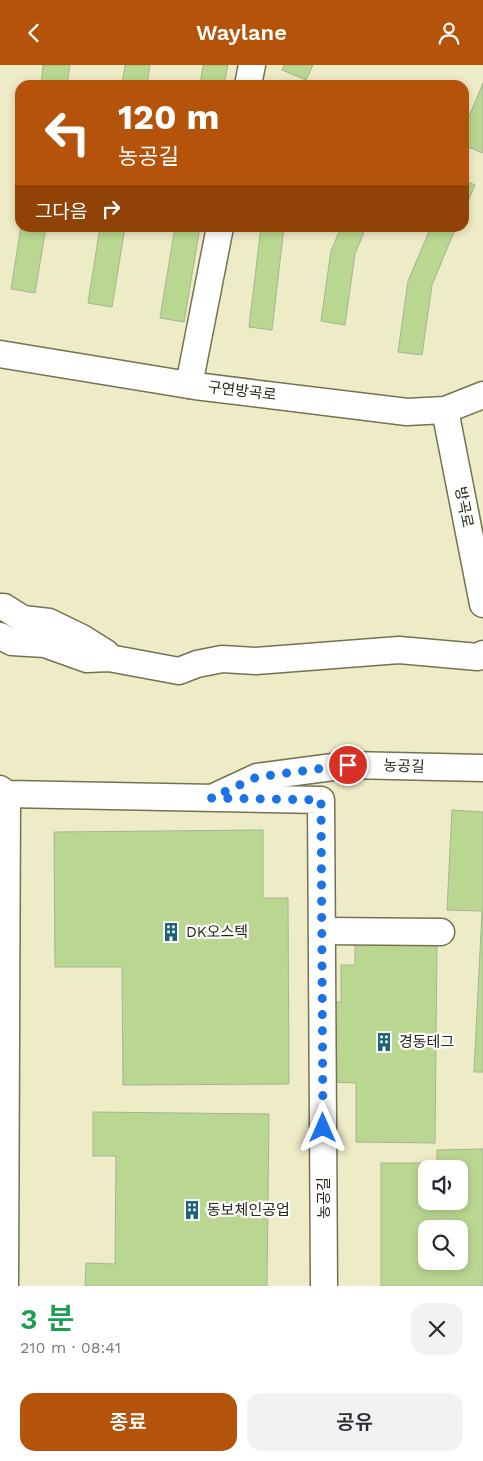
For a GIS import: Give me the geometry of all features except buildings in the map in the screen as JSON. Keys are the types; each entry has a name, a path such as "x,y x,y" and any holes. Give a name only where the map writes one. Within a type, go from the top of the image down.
{"street":[{"path":"249,80 252,65"},
{"path":"189,385 219,232"},
{"name":"구연방곡로","path":"0,353 189,385 407,412 445,410 483,395"},
{"name":"방곡로","path":"445,410 476,527 483,604"},
{"path":"0,607 4,607 23,619 49,622 90,643 106,653 108,658"},
{"path":"0,636 12,642 45,644 87,659 108,658 178,671 197,664 222,659 256,661 399,650 478,657 483,654"},
{"name":"농공길","path":"211,798 257,777 348,765 483,768"},
{"name":"농공길","path":"5,1286 4,792 321,800 324,1286"},
{"path":"323,931 441,932"}],"place":[{"name":"DK오스텍","path":"171,932"},
{"name":"경동테그","path":"384,1042"},
{"name":"동보체인공업","path":"192,1210"}],"route":[{"path":"323,1128 321,800 211,798 257,777 348,765"}]}
